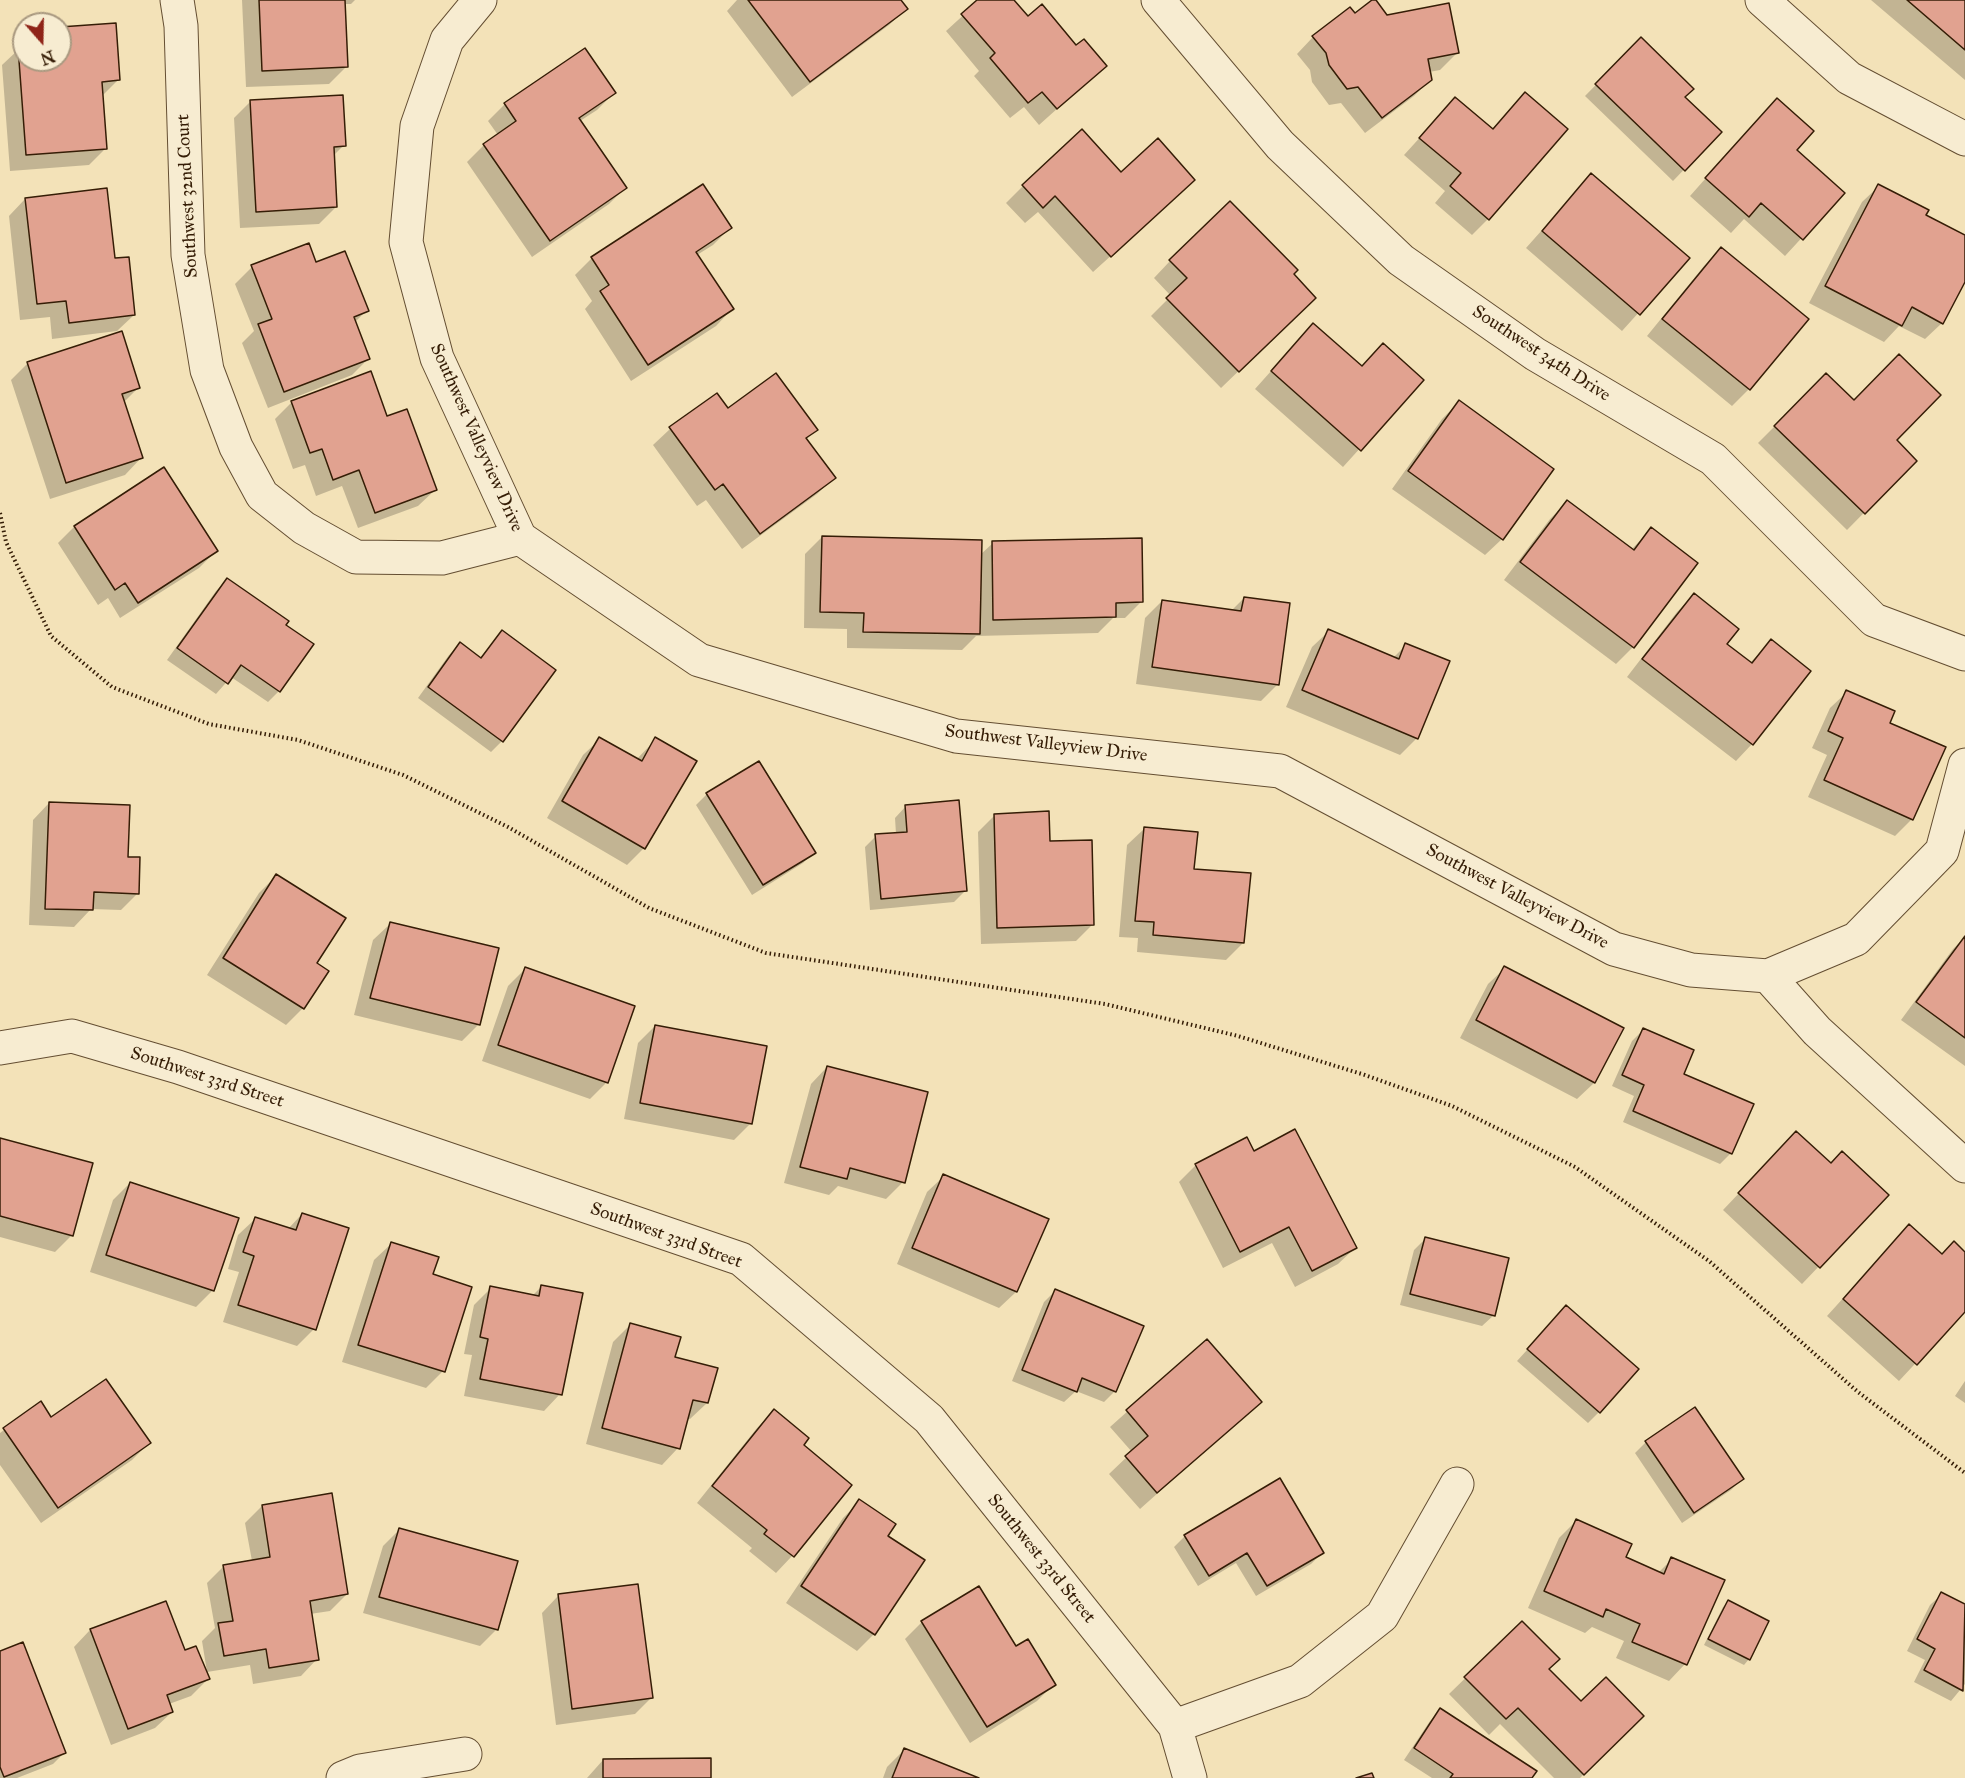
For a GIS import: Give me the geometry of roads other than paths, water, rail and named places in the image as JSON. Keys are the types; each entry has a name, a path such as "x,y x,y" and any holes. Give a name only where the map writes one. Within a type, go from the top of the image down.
{"street":[{"name":"Southwest 32nd Court","path":"177,0 181,26 188,255 207,370 236,447 262,495 304,528 356,557 442,558 520,538"},
{"name":"Southwest Valleyview Drive","path":"480,0 447,40 417,126 406,242 437,358 520,538 699,660 956,736 1280,771 1614,949 1691,970 1768,976"},
{"name":"Southwest 34th Drive","path":"1158,0 1281,145 1401,260 1535,354 1713,459 1874,620 1965,654"},
{"path":"1762,0 1849,78 1965,139"},
{"path":"1965,765 1942,851 1856,939 1768,976 1817,1031 1965,1166"},
{"name":"Southwest 33rd Street","path":"0,1048 72,1036 83,1039 189,1070 741,1259 929,1419 1175,1726 1190,1778"},
{"path":"1175,1726 1300,1681 1382,1616 1457,1484"},
{"path":"343,1778 360,1771 465,1754"}]}
